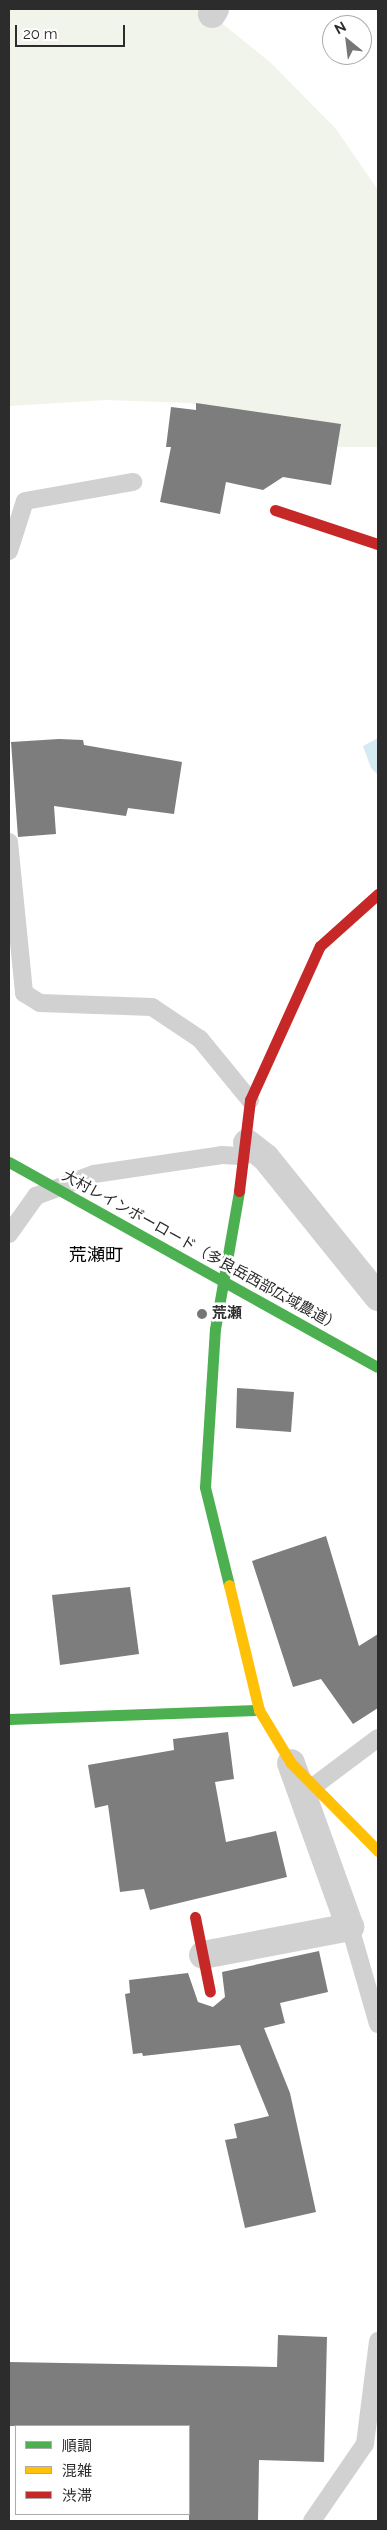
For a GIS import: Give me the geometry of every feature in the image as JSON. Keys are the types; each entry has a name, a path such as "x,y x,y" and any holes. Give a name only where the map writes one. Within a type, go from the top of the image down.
{"street":[{"path":"275,510 378,544"},
{"path":"378,894 320,946 250,1100 246,1149 215,1328 206,1487 260,1710 292,1762 378,1851"},
{"path":"246,1149 266,1158 378,1297"},
{"name":"大村レインボーロード（多良岳西部広域農道）","path":"9,1162 378,1367"},
{"path":"9,1719 260,1710"},
{"path":"203,1955 350,1927 292,1762"},
{"path":"194,1917 210,1992"}],"lane":[{"path":"9,551 25,501 133,482"},
{"path":"9,842 24,992 40,1003 152,1007 200,1039 250,1100"},
{"path":"9,1234 36,1196 94,1174 246,1149"},
{"path":"314,1786 378,1738"},
{"path":"350,1927 378,2024"},
{"path":"312,2521 365,2444 378,2341"}],"shaded area":[{"path":"9,9 214,9 219,21 270,62 336,129 378,190 378,447 317,447 191,403 106,400 9,406"}],"water":[{"path":"378,738 378,775 371,768 363,746"}],"building":[{"path":"196,403 341,424 331,485 283,477 263,490 226,482 220,514 160,502 171,447 166,447 171,407 196,410"},
{"path":"59,739 83,740 84,745 182,762 174,814 128,808 126,816 54,806 56,834 18,837 11,742"},
{"path":"237,1388 294,1392 291,1432 236,1428"},
{"path":"326,1536 359,1646 378,1634 378,1708 353,1724 321,1679 293,1687 252,1561"},
{"path":"130,1587 139,1654 60,1665 52,1595"},
{"path":"228,1732 234,1779 215,1782 226,1842 276,1831 287,1877 150,1910 144,1889 120,1892 108,1805 95,1808 88,1765 174,1750 173,1739"},
{"path":"319,1951 328,1992 280,2003 285,2023 264,2028 290,2093 316,2212 245,2228 225,2140 237,2138 234,2124 269,2116 240,2045 143,2056 142,2053 133,2054 125,1994 130,1993 129,1980 188,1973 198,2002 213,2007 225,1997 222,1972"},
{"path":"278,2335 327,2337 324,2462 259,2460 258,2521 189,2521 190,2425 9,2426 9,2362 277,2367"}],"traffic: fast":[{"path":"9,1162 377,1367"},
{"path":"229,1585 205,1487 215,1329 239,1191"},
{"path":"9,1719 259,1710"}],"traffic: slow":[{"path":"229,1585 259,1710 291,1763 378,1851"}],"traffic: jam":[{"path":"275,510 378,544"},
{"path":"239,1191 250,1100 320,946 378,894"},
{"path":"195,1917 210,1992"}],"place":[{"name":"荒瀬","path":"202,1314"}],"district":[{"name":"荒瀬町","path":"96,1255"}]}
